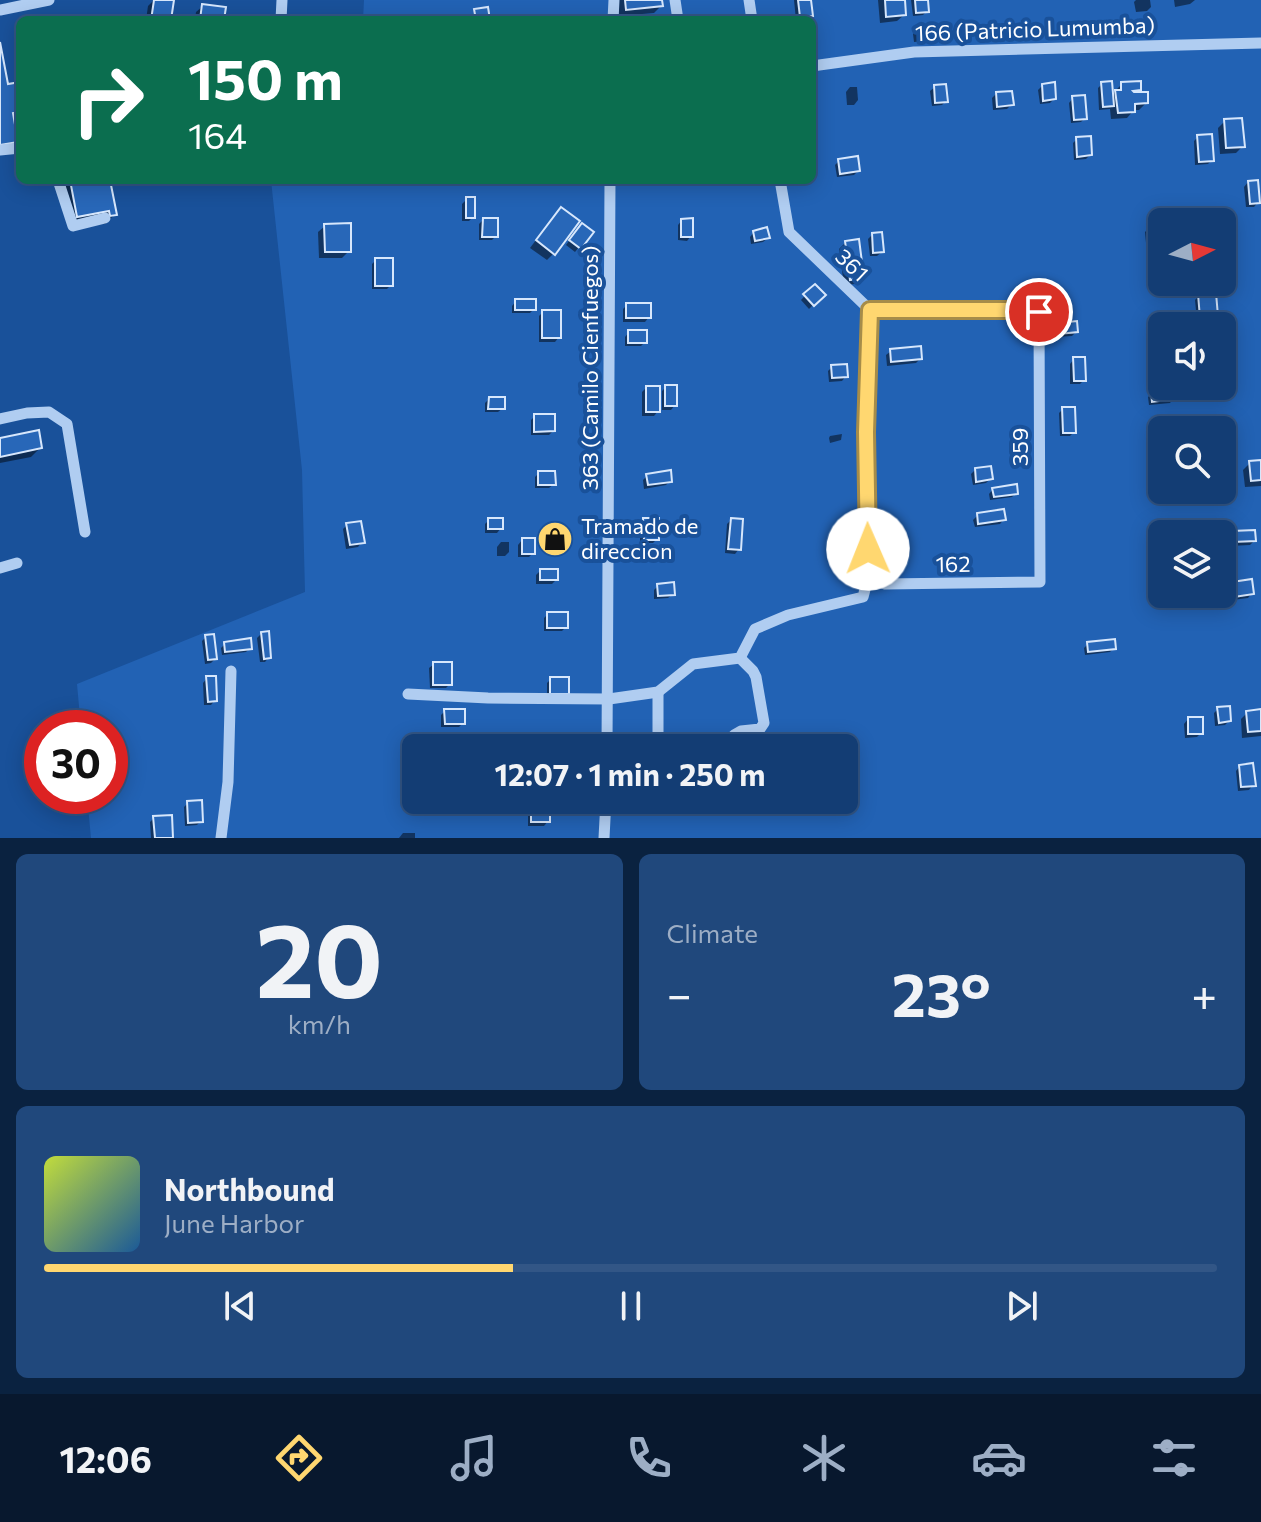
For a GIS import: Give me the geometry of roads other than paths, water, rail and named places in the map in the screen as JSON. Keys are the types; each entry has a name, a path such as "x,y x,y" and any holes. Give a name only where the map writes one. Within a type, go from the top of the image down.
{"street":[{"path":"0,10 49,0"},
{"name":"166 (Patricio Lumumba)","path":"816,65 914,52 1261,43"},
{"path":"59,184 73,226 105,218"},
{"name":"363 (Camilo Cienfuegos)","path":"608,734 610,184"},
{"name":"361","path":"781,184 789,232 870,310 866,432 868,578"},
{"name":"359","path":"870,310 1039,312 1040,582"},
{"path":"0,419 49,412 67,424 85,532"},
{"path":"0,568 17,563"},
{"path":"740,658 755,629 788,615 863,597 868,578"},
{"name":"162","path":"868,578 885,584 1040,582"},
{"path":"408,694 609,699 658,692 693,664 740,658"},
{"path":"736,734 760,729 764,723 756,677 740,658"},
{"path":"221,838 228,782 231,671"},
{"path":"658,692 658,734"},
{"path":"604,838 605,814"}],"place":[{"name":"Tramado de direccion","path":"555,539"}]}
